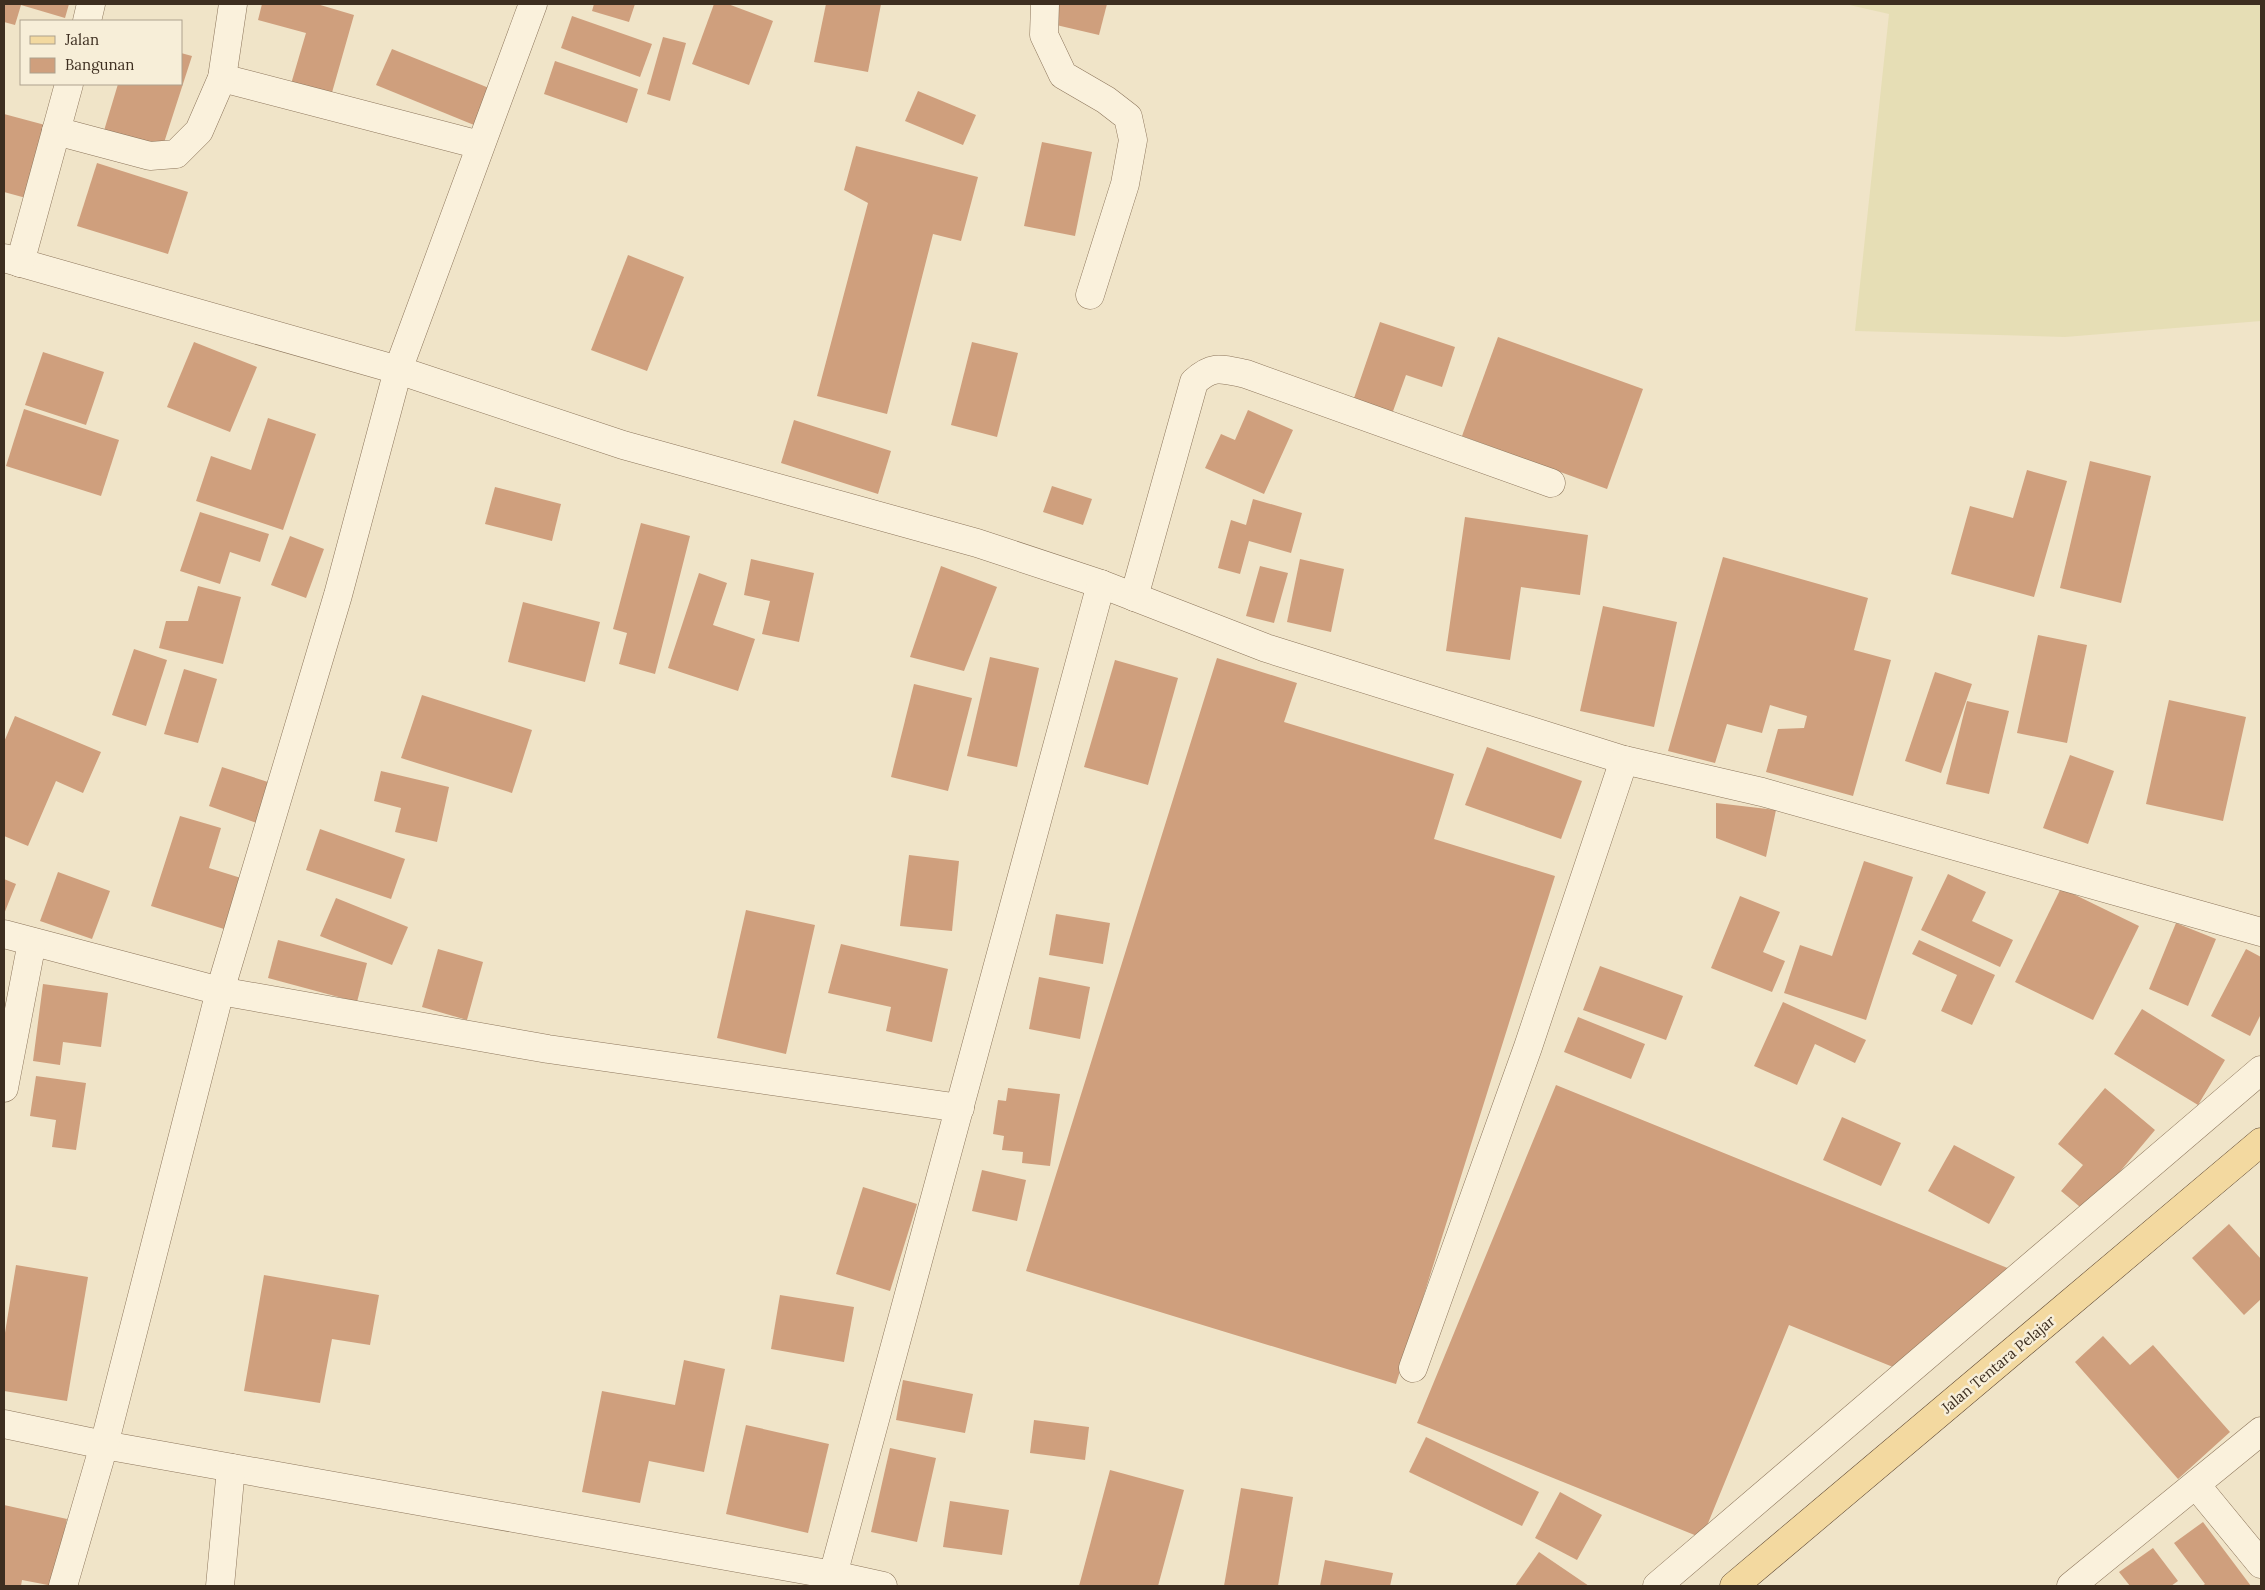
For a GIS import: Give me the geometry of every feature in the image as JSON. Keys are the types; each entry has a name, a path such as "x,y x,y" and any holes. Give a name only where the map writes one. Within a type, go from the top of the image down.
{"main road":[{"name":"Jalan Tentara Pelajar","path":"1734,1586 2261,1142"}],"street":[{"path":"86,20 91,4"},
{"path":"56,131 150,156 176,154 199,130 222,78 233,4"},
{"path":"63,1586 104,1445 220,991 338,595 398,370 533,4"},
{"path":"1045,4 1044,35 1063,74 1106,100 1128,117 1133,140 1125,184 1090,295"},
{"path":"222,78 480,145"},
{"path":"69,85 56,131 12,260 398,370 623,445 977,543 1101,584 1266,648 1624,760 1762,792 2261,932"},
{"path":"1134,597 1194,382 1204,373 1219,368 1246,374 1551,483"},
{"path":"834,1575 1101,584"},
{"path":"1413,1368 1528,1047 1624,760"},
{"path":"4,934 220,991 548,1049 960,1108"},
{"path":"4,1088 32,942"},
{"path":"1657,1586 2261,1070"},
{"path":"4,1424 104,1445 834,1575 882,1586"},
{"path":"2072,1586 2261,1431"},
{"path":"220,1586 231,1468"},
{"path":"2196,1485 2261,1564"}],"shaded area":[{"path":"1845,4 2261,4 2261,321 2065,337 1855,331 1889,14"}],"building":[{"path":"4,4 69,4 65,18 21,5 15,25 4,22"},
{"path":"262,4 317,4 354,15 331,96 291,84 306,33 258,20"},
{"path":"594,4 635,4 629,22 592,11"},
{"path":"714,4 728,4 773,21 749,85 692,64"},
{"path":"826,4 881,4 868,72 814,62"},
{"path":"1057,4 1107,4 1099,35 1052,24"},
{"path":"572,16 652,44 640,77 561,48"},
{"path":"663,37 686,43 670,101 647,94"},
{"path":"392,49 489,88 474,125 376,85"},
{"path":"182,53 192,56 161,152 103,134 118,85 182,85"},
{"path":"555,61 638,89 627,123 544,94"},
{"path":"918,91 976,115 963,145 905,121"},
{"path":"4,114 45,125 26,198 4,192"},
{"path":"1042,142 1092,152 1075,236 1024,226"},
{"path":"856,146 978,177 961,241 933,234 887,414 817,396 868,203 844,190"},
{"path":"97,163 188,192 168,254 77,226"},
{"path":"628,255 684,277 647,371 591,350"},
{"path":"1380,322 1455,347 1442,387 1406,375 1392,414 1353,401"},
{"path":"1498,337 1643,389 1607,489 1462,436"},
{"path":"194,342 257,367 230,432 167,407"},
{"path":"972,342 1018,353 997,437 951,425"},
{"path":"43,352 104,372 86,425 25,405"},
{"path":"24,409 119,440 101,496 6,466"},
{"path":"1248,410 1293,430 1264,494 1205,468 1221,434 1235,440"},
{"path":"268,418 316,434 283,530 196,501 211,456 251,470"},
{"path":"794,420 891,451 878,494 781,463"},
{"path":"2090,461 2151,476 2121,603 2060,588"},
{"path":"2027,470 2067,481 2034,597 1951,574 1970,506 2013,518"},
{"path":"1052,486 1092,499 1083,525 1043,512"},
{"path":"495,487 561,504 552,541 485,524"},
{"path":"1253,499 1302,513 1291,553 1249,541 1240,574 1218,568 1231,520 1246,525"},
{"path":"200,512 269,534 260,562 230,552 220,584 180,571"},
{"path":"1465,517 1588,535 1580,595 1521,587 1510,660 1446,651"},
{"path":"641,523 690,536 655,674 619,664 627,633 613,629"},
{"path":"290,536 324,549 306,598 271,585"},
{"path":"1723,557 1868,598 1854,650 1891,660 1853,796 1766,772 1778,729 1804,728 1807,716 1770,705 1762,733 1727,724 1715,763 1668,751"},
{"path":"751,559 814,573 799,642 762,634 770,601 744,595"},
{"path":"1300,559 1344,569 1331,632 1287,622"},
{"path":"941,566 997,587 964,671 910,657"},
{"path":"1260,566 1288,573 1274,623 1246,616"},
{"path":"699,573 727,583 713,625 755,639 738,691 668,668"},
{"path":"198,586 241,597 223,664 159,648 166,621 188,621"},
{"path":"523,602 600,622 585,682 508,662"},
{"path":"1603,606 1677,622 1654,727 1580,711"},
{"path":"2038,635 2087,645 2067,743 2017,733"},
{"path":"134,649 167,660 146,726 112,715"},
{"path":"990,657 1039,668 1017,767 967,756"},
{"path":"1217,658 1297,683 1284,722 1454,774 1434,839 1555,876 1396,1384 1026,1271"},
{"path":"1115,660 1178,678 1148,785 1084,767"},
{"path":"184,669 217,679 198,743 164,734"},
{"path":"1935,672 1972,684 1941,773 1905,761"},
{"path":"914,684 972,698 948,791 891,777"},
{"path":"422,695 532,730 512,793 401,758"},
{"path":"2169,700 2246,717 2223,821 2146,804"},
{"path":"1967,701 2009,711 1989,794 1946,784"},
{"path":"15,716 101,752 83,793 56,781 28,846 4,836 4,742"},
{"path":"1487,747 1582,781 1561,839 1465,805"},
{"path":"2070,755 2114,771 2088,844 2043,828"},
{"path":"222,767 271,783 257,823 209,806"},
{"path":"381,771 449,787 437,842 395,832 401,808 374,801"},
{"path":"1716,803 1776,810 1766,857 1716,838"},
{"path":"180,816 221,828 209,868 241,878 224,929 151,906"},
{"path":"320,829 405,859 391,899 306,870"},
{"path":"909,855 959,861 952,931 900,926"},
{"path":"1864,861 1913,877 1866,1020 1784,993 1800,945 1832,956"},
{"path":"58,872 110,891 92,939 40,921"},
{"path":"1948,874 1986,892 1972,921 2013,940 2000,967 1921,930"},
{"path":"4,879 16,884 4,914"},
{"path":"2061,888 2139,926 2093,1020 2015,982"},
{"path":"1740,896 1780,912 1763,952 1785,961 1772,992 1711,968"},
{"path":"336,898 408,927 392,965 320,936"},
{"path":"746,910 815,925 786,1054 717,1038"},
{"path":"1056,914 1110,923 1103,964 1049,955"},
{"path":"2176,923 2216,939 2188,1006 2149,989"},
{"path":"278,940 367,963 357,1002 268,978"},
{"path":"1919,940 1995,975 1972,1025 1941,1011 1957,975 1912,954"},
{"path":"841,944 948,969 932,1042 886,1031 891,1007 828,993"},
{"path":"438,949 483,962 467,1020 422,1007"},
{"path":"2246,949 2261,957 2261,1014 2250,1036 2211,1016"},
{"path":"1600,966 1683,996 1666,1040 1583,1010"},
{"path":"1039,977 1090,987 1080,1039 1029,1029"},
{"path":"43,984 108,993 101,1047 63,1042 60,1065 33,1061"},
{"path":"1783,1002 1866,1040 1855,1063 1815,1044 1797,1085 1754,1066"},
{"path":"2142,1009 2225,1060 2198,1105 2114,1054"},
{"path":"1578,1017 1645,1044 1631,1079 1564,1052"},
{"path":"36,1076 86,1083 76,1150 52,1147 56,1120 30,1116"},
{"path":"1556,1085 2010,1269 1898,1369 1789,1325 1702,1538 1417,1423"},
{"path":"1008,1088 1060,1094 1050,1166 1022,1163 1023,1152 1002,1150 1004,1136 993,1134 998,1100 1006,1101"},
{"path":"2105,1088 2155,1130 2086,1212 2061,1191 2083,1165 2058,1144"},
{"path":"1842,1117 1901,1143 1881,1186 1823,1160"},
{"path":"1954,1145 2015,1177 1989,1224 1928,1191"},
{"path":"982,1170 1026,1180 1017,1221 972,1211"},
{"path":"863,1187 917,1204 890,1291 836,1274"},
{"path":"2229,1224 2261,1259 2261,1299 2244,1315 2192,1258"},
{"path":"16,1265 88,1277 67,1401 4,1391 4,1339"},
{"path":"264,1275 379,1295 370,1345 332,1339 320,1403 244,1391"},
{"path":"780,1295 854,1307 844,1362 771,1349"},
{"path":"2103,1336 2130,1365 2153,1345 2230,1432 2178,1479 2075,1362"},
{"path":"684,1360 725,1369 704,1472 649,1461 640,1503 582,1492 602,1391 675,1405"},
{"path":"903,1380 973,1394 965,1433 896,1420"},
{"path":"1034,1420 1089,1427 1085,1460 1030,1453"},
{"path":"746,1425 829,1444 808,1533 726,1514"},
{"path":"1426,1437 1539,1492 1522,1526 1409,1472"},
{"path":"890,1448 936,1458 917,1542 871,1532"},
{"path":"1110,1470 1184,1490 1158,1586 1079,1586"},
{"path":"1241,1488 1293,1497 1278,1586 1224,1586"},
{"path":"1560,1492 1602,1515 1577,1560 1535,1538"},
{"path":"950,1501 1009,1510 1002,1555 943,1547"},
{"path":"4,1505 67,1519 53,1586 22,1580 21,1586 4,1586"},
{"path":"2203,1522 2251,1586 2202,1586 2205,1584 2174,1543"},
{"path":"2153,1548 2178,1581 2171,1586 2130,1586 2119,1572"},
{"path":"1539,1552 1589,1586 1515,1586"},
{"path":"1325,1560 1393,1573 1390,1586 1320,1586"}]}
